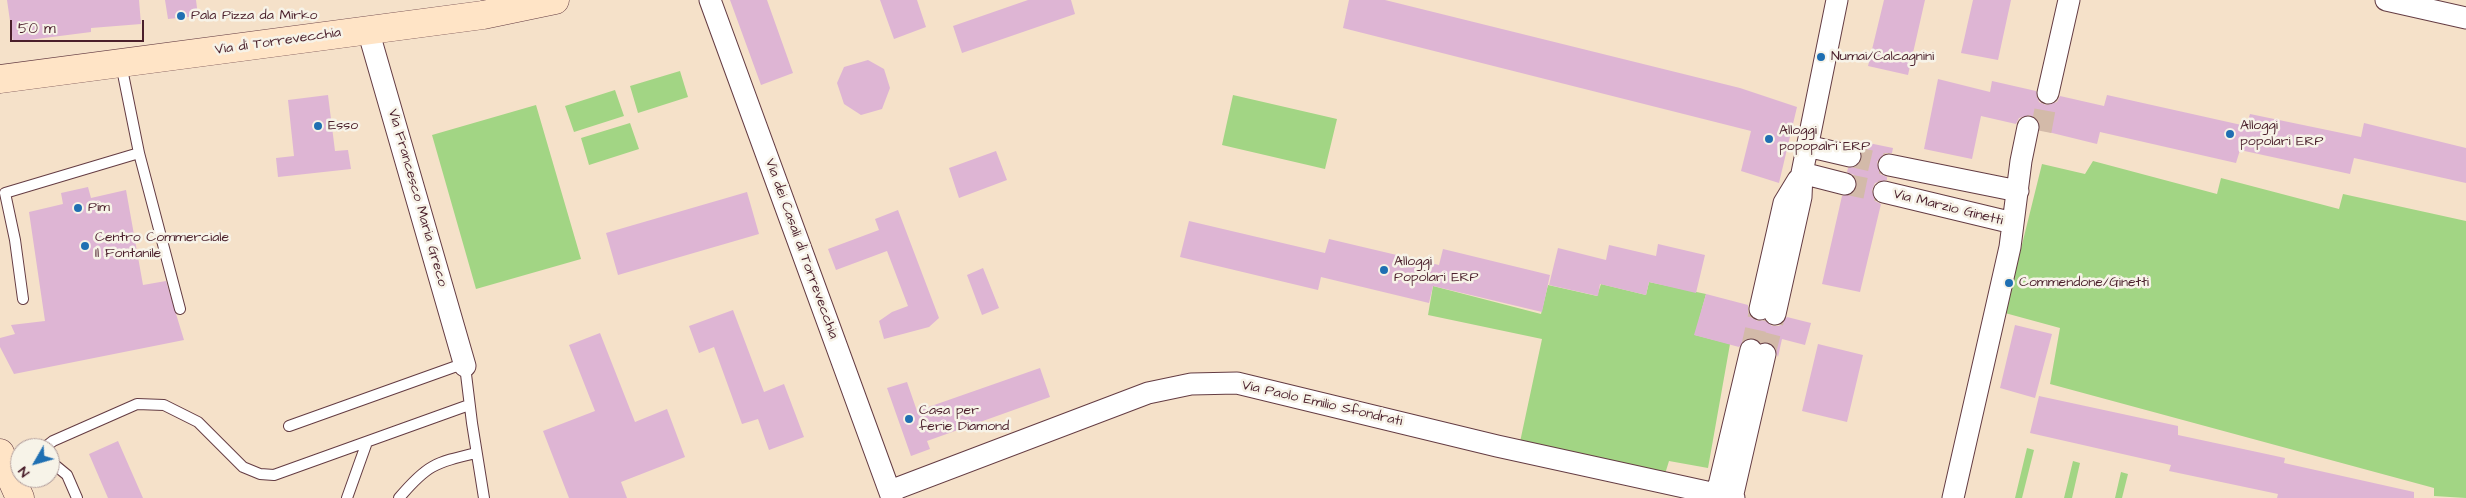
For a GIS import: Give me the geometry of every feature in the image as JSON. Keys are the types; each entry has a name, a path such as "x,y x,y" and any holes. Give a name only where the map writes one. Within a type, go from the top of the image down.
{"main road":[{"name":"Via di Torrevecchia","path":"0,79 368,30 482,7 554,0"},
{"path":"0,453 20,498"}],"street":[{"name":"Via dei Casali di Torrevecchia","path":"710,0 891,495"},
{"path":"1767,311 1801,197 1802,173 1837,0"},
{"path":"2055,0 2041,92 2069,0"},
{"path":"2386,0 2466,18"},
{"name":"Via Francesco Maria Greco","path":"368,30 465,366"},
{"path":"1953,498 2010,247 2021,161 2034,129"},
{"path":"1807,146 1850,156"},
{"name":"Via Marzio Ginetti","path":"1889,165 2018,191"},
{"path":"1802,173 1845,184"},
{"name":"Via Marzio Ginetti","path":"1884,192 2012,223"},
{"path":"1728,497 1758,352"},
{"name":"Via Paolo Emilio Sfondrati","path":"891,495 1148,393 1191,384 1237,383 1498,446 1728,497"}],"lane":[{"path":"120,64 139,153 180,309"},
{"path":"23,299 13,231 2,194 139,153"},
{"path":"289,426 454,367 465,366 476,453 484,498"},
{"path":"60,438 137,404 164,405 198,422 243,467 260,474 274,475 469,404"},
{"path":"347,498 367,442"},
{"path":"399,498 421,472 444,460 476,453"},
{"path":"60,469 67,475 77,498"}],"green space":[{"path":"680,71 688,97 638,113 630,86"},
{"path":"615,90 624,116 574,132 565,106"},
{"path":"1233,95 1337,119 1325,169 1222,145"},
{"path":"536,105 581,259 476,289 432,135"},
{"path":"630,123 639,149 589,165 581,138"},
{"path":"2093,161 2217,194 2221,178 2339,209 2343,194 2466,221 2466,498 2434,496 2434,488 2050,384 2060,328 2005,313 2042,164 2085,174"},
{"path":"1649,282 1706,294 1695,335 1730,344 1708,468 1669,461 1665,474 1520,442 1542,339 1428,315 1433,286 1541,314 1548,285 1597,296 1601,284 1646,295"},
{"path":"2027,448 2034,450 2022,498 2015,498"},
{"path":"2073,461 2080,463 2072,498 2064,498"},
{"path":"2121,472 2128,474 2122,498 2115,498"}],"building":[{"path":"7,0 139,0 141,24 91,28 91,32 13,42"},
{"path":"165,0 196,0 198,16 168,19"},
{"path":"730,0 767,0 793,73 761,85"},
{"path":"880,0 917,0 926,27 894,39"},
{"path":"1028,0 1071,0 1075,14 962,53 953,26"},
{"path":"1349,0 1385,0 1740,88 1797,107 1779,183 1741,171 1751,131 1343,28"},
{"path":"1884,0 1925,0 1908,75 1868,66"},
{"path":"1973,0 2011,0 1998,60 1961,53"},
{"path":"868,60 884,69 890,88 882,109 861,115 844,104 837,83 844,67"},
{"name":"Alloggi popolari ERP","path":"1938,79 1990,92 1992,81 2036,91 2039,102 2046,105 2057,102 2060,96 2104,106 2107,95 2246,126 2250,114 2361,137 2364,123 2466,148 2466,183 2354,158 2350,174 2240,150 2236,163 2100,132 2097,144 2040,130 2040,123 2030,115 2019,118 2016,124 1981,116 1972,159 1924,149"},
{"path":"328,95 335,151 348,150 351,169 278,177 276,158 294,156 288,100"},
{"path":"1854,140 1893,148 1892,153 1885,153 1877,162 1880,174 1887,177 1887,180 1875,183 1872,190 1875,201 1881,204 1860,292 1822,284 1842,196 1854,193 1857,187 1854,175 1847,172 1848,168 1859,165 1862,158 1862,152 1853,144"},
{"path":"996,151 1007,180 959,198 949,168"},
{"name":"Centro Commerciale Il Fontanile","path":"88,187 91,198 126,190 143,285 166,281 184,340 14,374 0,347 0,338 15,334 11,325 45,321 29,212 63,204 61,193"},
{"path":"747,192 759,234 618,275 606,233"},
{"path":"898,210 939,318 929,327 884,339 879,321 892,312 908,306 887,251 836,270 828,249 879,230 875,219"},
{"name":"Alloggi Popolari ERP","path":"1189,221 1325,253 1329,239 1439,265 1443,249 1550,275 1542,312 1433,286 1429,303 1321,277 1318,290 1180,257"},
{"path":"1658,244 1705,255 1696,293 1649,282 1646,295 1600,284 1598,296 1549,285 1558,248 1606,260 1609,245 1656,256"},
{"path":"983,268 999,308 982,315 967,275"},
{"path":"1706,294 1748,305 1748,312 1752,318 1758,321 1765,320 1772,326 1779,326 1787,317 1811,323 1805,345 1782,339 1778,357 1773,345 1754,338 1747,338 1739,347 1694,335"},
{"path":"733,310 764,392 784,384 804,437 769,450 758,419 742,424 714,347 699,353 689,326"},
{"path":"2015,325 2052,334 2035,398 2000,388"},
{"path":"600,333 635,422 667,409 685,457 621,482 627,498 569,498 543,431 595,411 569,345"},
{"path":"1818,344 1863,355 1847,422 1802,411"},
{"path":"1040,368 1050,397 927,441 930,449 911,456 887,388 907,382 917,411"},
{"path":"2039,396 2178,426 2178,435 2285,458 2284,463 2414,492 2414,498 2277,498 2278,494 2169,471 2171,465 2030,433"},
{"path":"118,441 143,498 108,498 89,454"}],"tunnel":[{"path":"2041,131 2048,93"},
{"path":"1850,156 1889,165"},
{"path":"1845,184 1884,192"},
{"path":"1751,350 1760,309"},
{"path":"1765,354 1775,314"}],"place":[{"name":"Pala Pizza da Mirko","path":"181,16"},
{"name":"Numai/Calcagnini","path":"1821,57"},
{"name":"Esso","path":"318,126"},
{"name":"Alloggi popolari ERP","path":"2230,134"},
{"name":"Alloggi popopalri ERP","path":"1769,139"},
{"name":"Pim","path":"78,208"},
{"name":"Centro Commerciale Il Fontanile","path":"85,246"},
{"name":"Alloggi Popolari ERP","path":"1384,270"},
{"name":"Commendone/Ginetti","path":"2009,283"},
{"name":"Casa per ferie Diamond","path":"909,419"}]}
